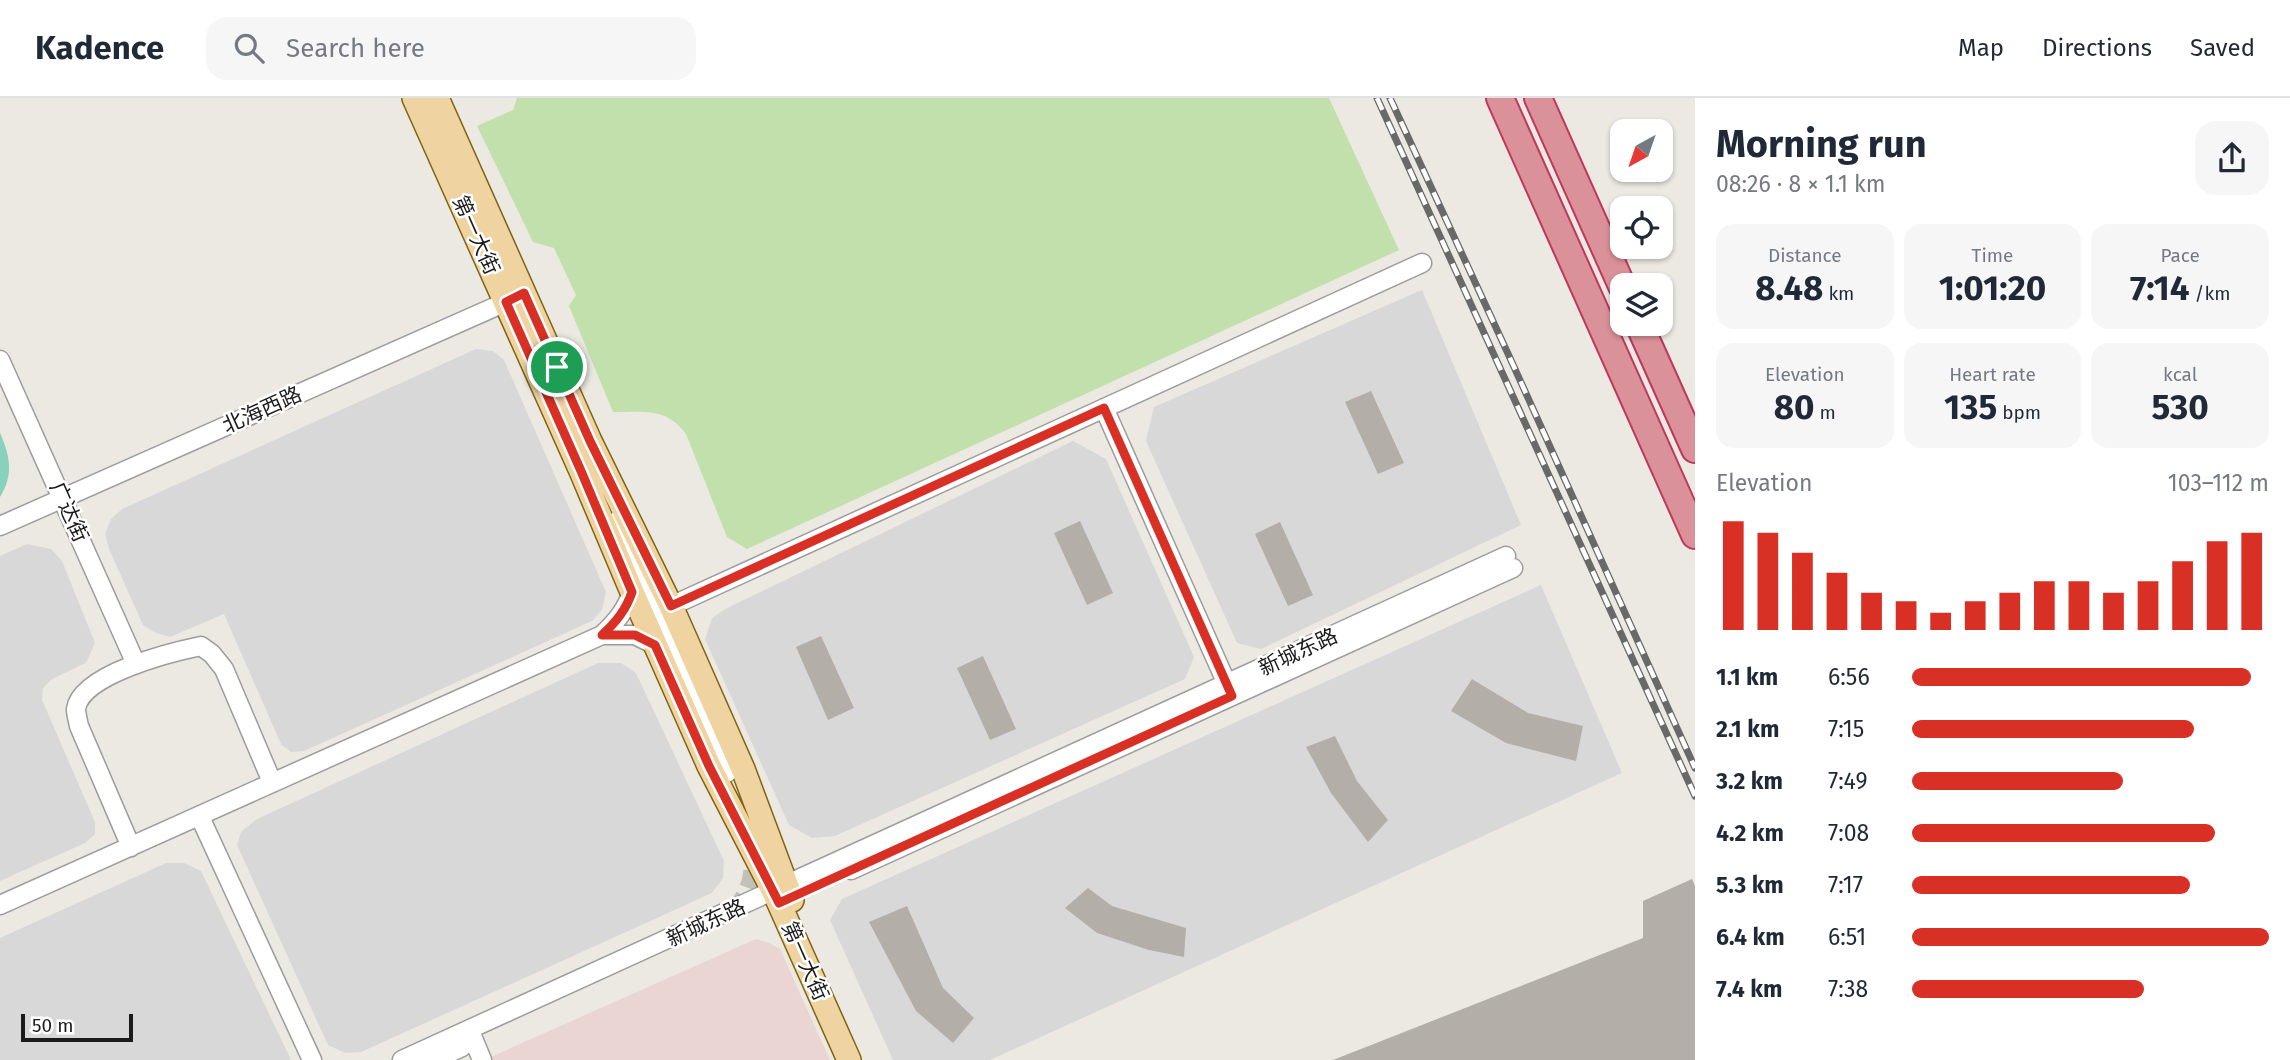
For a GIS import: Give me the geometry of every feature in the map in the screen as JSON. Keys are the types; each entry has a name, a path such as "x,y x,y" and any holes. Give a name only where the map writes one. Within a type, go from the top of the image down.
{"highway":[{"path":"1500,98 1695,535"},
{"path":"1538,98 1616,273"},
{"path":"1644,336 1695,449"}],"main road":[{"name":"第一大街","path":"414,98 590,441 671,606 743,769 782,894 849,1060"},
{"name":"第一大街","path":"437,98 581,471 655,645 709,766 782,894 863,1060"}],"street":[{"path":"671,606 1422,263"},
{"name":"北海西路","path":"0,526 515,298"},
{"name":"广达街","path":"0,360 136,664"},
{"path":"1104,408 1230,690"},
{"path":"590,441 635,564 727,773"},
{"name":"新城东路","path":"402,1060 472,1036 1510,562"},
{"path":"0,905 602,635 618,620 632,592"},
{"path":"602,635 635,635 655,645"},
{"path":"131,847 79,726 76,708 85,693 100,682 136,664 164,654 201,646 212,654 224,669 272,782"},
{"path":"200,817 312,1060"},
{"path":"472,1036 482,1060"},
{"name":"新城东路","path":"434,1060 472,1036"}],"shaded area":[{"path":"1422,290 1521,525 1261,649 1237,643 1146,441 1154,407"},
{"path":"476,349 493,351 504,360 606,592 602,610 592,621 304,751 291,752 281,744 224,614 170,637 143,625 109,549 105,534 111,519 122,509"},
{"path":"1073,441 1106,459 1194,657 1185,679 835,836 812,838 789,825 705,639 712,618 725,609"},
{"path":"27,544 51,549 62,561 95,643 86,663 52,679 43,688 42,700 95,822 95,834 85,843 0,881 0,556"},
{"path":"1541,585 1622,773 990,1060 893,1060 830,920 842,899"},
{"path":"598,663 621,663 636,673 724,861 723,878 712,893 361,1052 345,1053 328,1045 237,845 241,832 257,819"},
{"path":"166,863 184,863 201,871 291,1060 0,1060 0,938"},
{"path":"756,939 780,949 830,1060 484,1060"}],"green space":[{"path":"517,98 1329,98 1399,250 747,549 727,537 686,434 679,425 654,413 613,412 569,306 576,295 554,248 533,242 477,126 513,110"},
{"path":"0,433 6,449 9,473 0,497"}],"building":[{"path":"1371,391 1404,463 1378,474 1345,402"},
{"path":"1080,521 1113,593 1087,605 1054,533"},
{"path":"1280,522 1313,595 1288,606 1255,534"},
{"path":"821,636 854,708 828,720 796,647"},
{"path":"983,656 1016,729 990,740 957,668"},
{"path":"1472,679 1528,713 1583,726 1576,761 1506,743 1451,711"},
{"path":"1335,736 1357,781 1388,820 1368,842 1331,793 1306,747"},
{"path":"1692,879 1695,886 1695,1060 1333,1060 1643,938 1643,901"},
{"path":"1088,888 1112,906 1186,928 1184,957 1149,950 1097,933 1065,908"},
{"path":"907,906 943,988 974,1018 953,1043 916,1011 869,922"}],"tunnel":[{"path":"733,910 750,884 753,853"}],"railway":[{"path":"1377,98 1695,796"},
{"path":"1390,98 1695,768"}],"route":[{"path":"524,293 557,367 671,606 1104,408 1232,696 779,903 709,766 655,645 635,635 602,635 618,620 632,592 506,302 524,293"}]}
